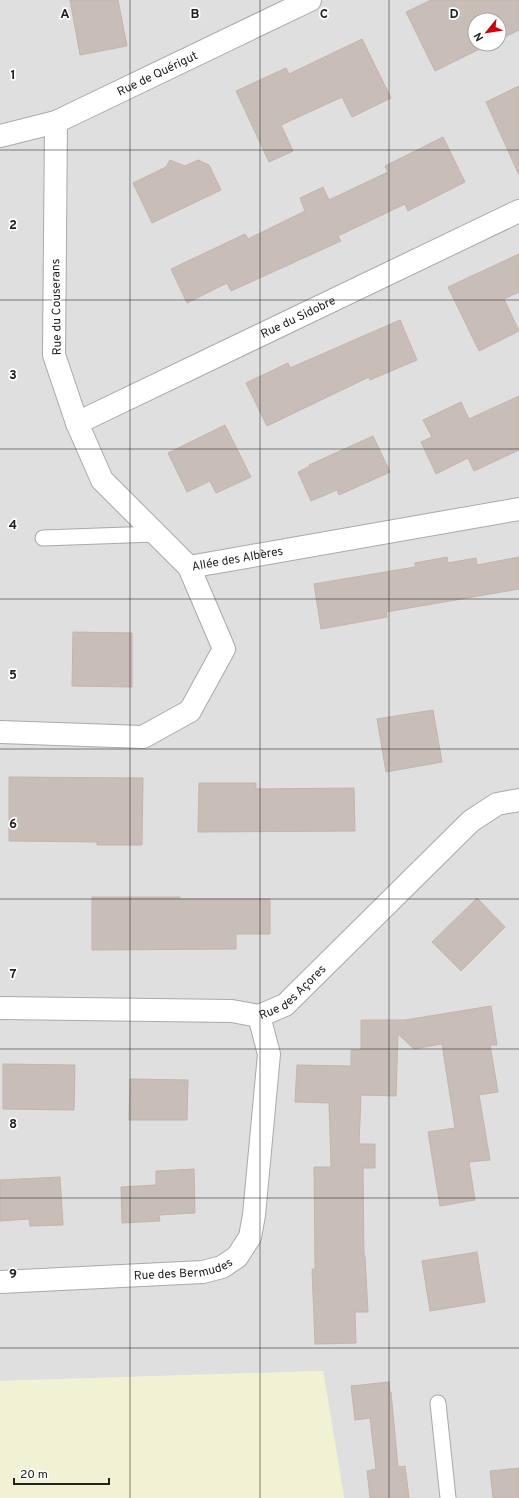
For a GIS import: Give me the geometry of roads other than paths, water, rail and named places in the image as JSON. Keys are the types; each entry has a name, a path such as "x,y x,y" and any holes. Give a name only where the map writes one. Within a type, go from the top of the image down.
{"street":[{"name":"Rue de Quérigut","path":"0,136 56,122 310,0"},
{"name":"Rue du Couserans","path":"56,122 54,355 77,423 102,480 189,566"},
{"name":"Rue du Sidobre","path":"77,423 519,212"},
{"name":"Allée des Albères","path":"0,732 143,737 190,711 224,649 189,566 519,509"},
{"name":"Rue des Açores","path":"0,1008 232,1011 259,1016 286,1005 471,821 497,804 519,800"},
{"name":"Rue des Bermudes","path":"0,1282 203,1272 222,1267 237,1257 250,1237 254,1215 269,1054 259,1016"}],"lane":[{"path":"43,538 155,534"},
{"path":"438,1403 448,1498"}]}
